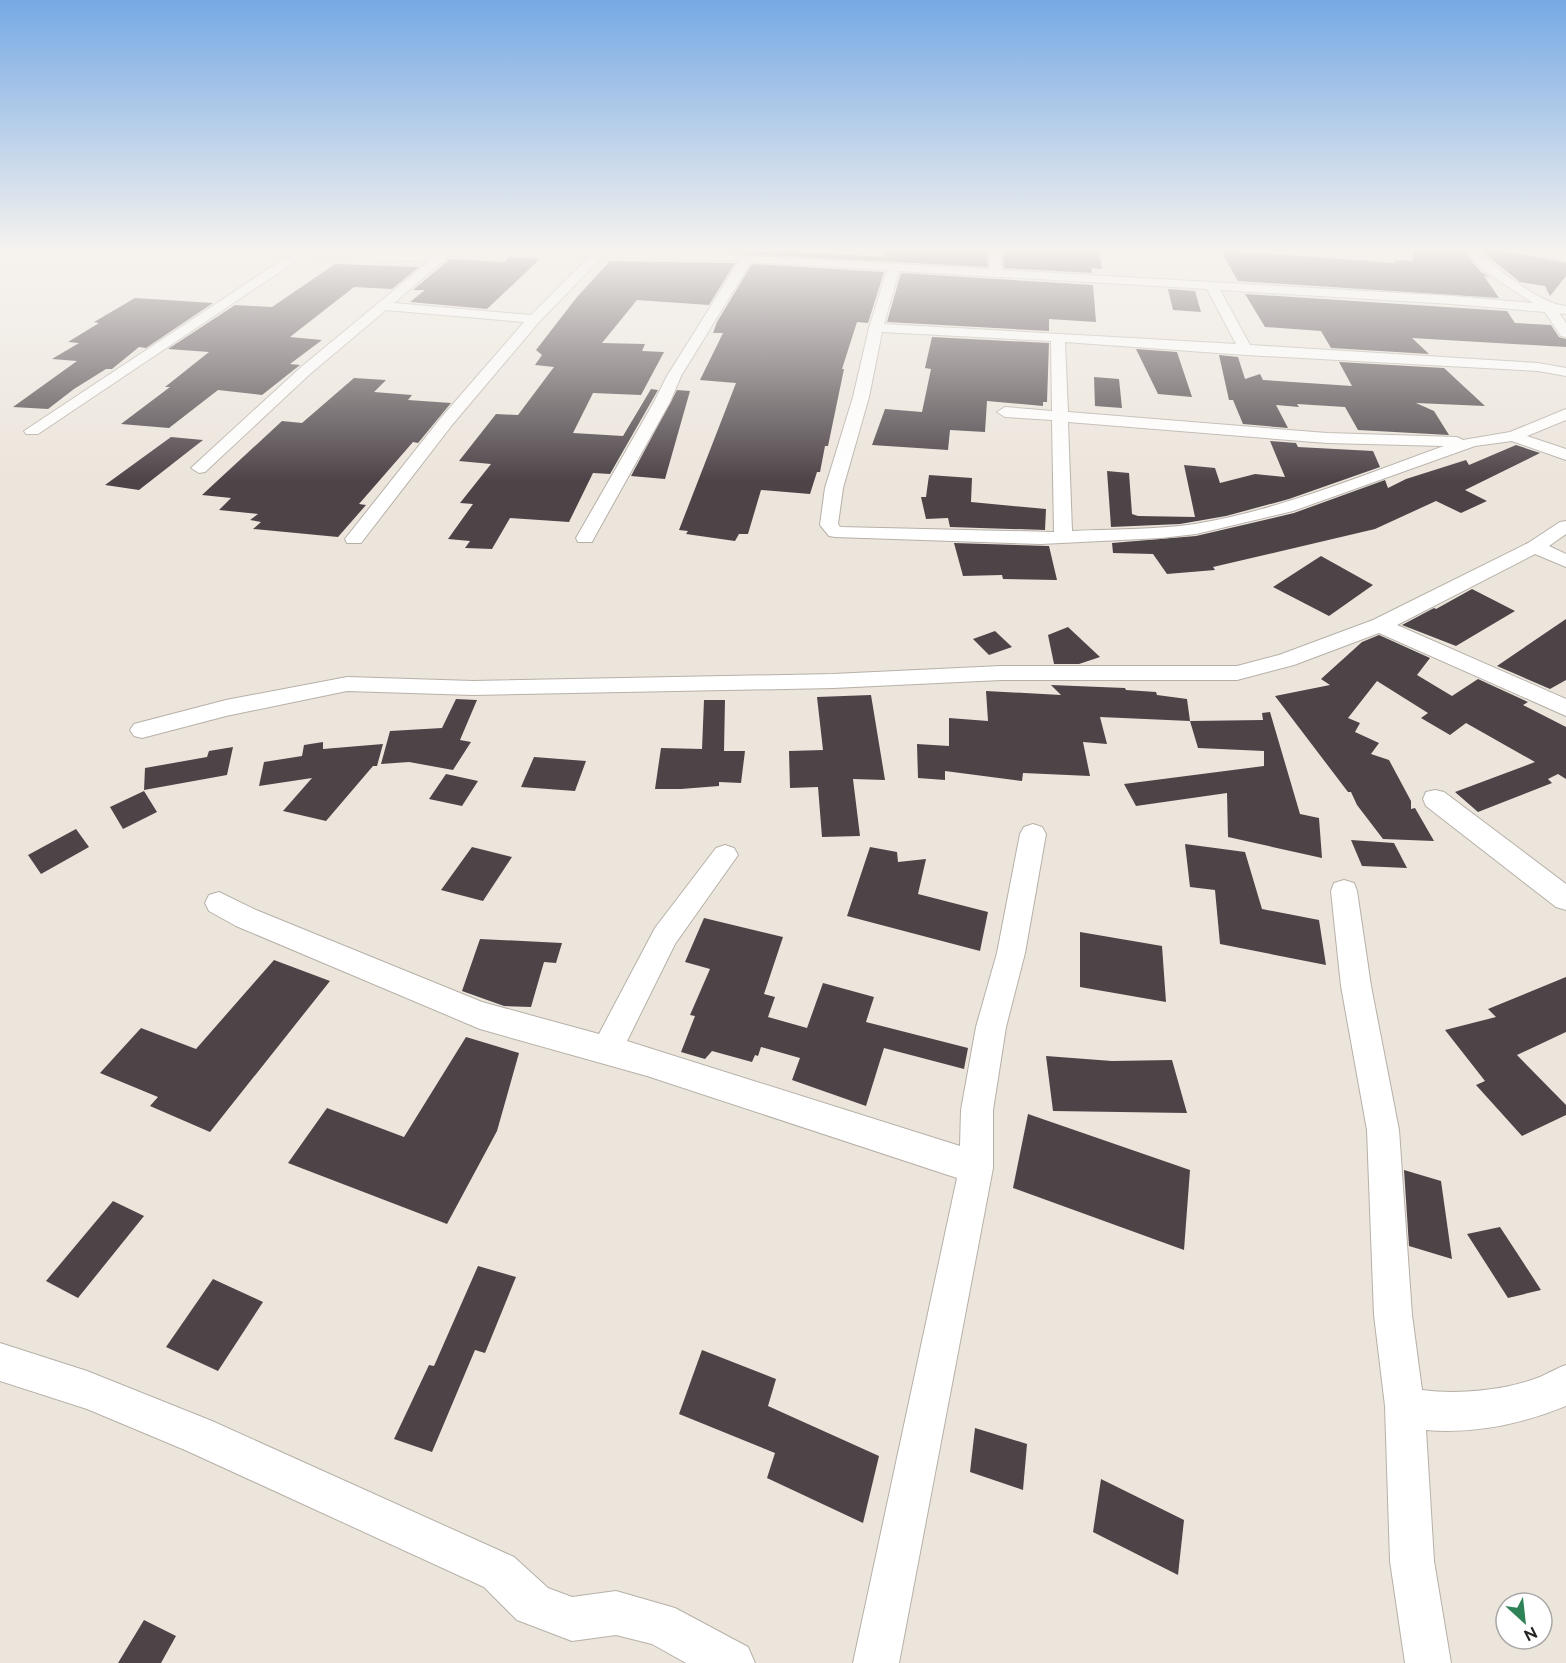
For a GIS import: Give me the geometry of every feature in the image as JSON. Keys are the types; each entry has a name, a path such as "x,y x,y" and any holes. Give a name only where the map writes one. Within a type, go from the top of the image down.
{"street":[{"path":"32,431 190,326"},
{"path":"199,468 305,371 359,326"},
{"path":"354,539 446,422 528,326"},
{"path":"585,538 662,402 674,376 705,326"},
{"path":"1233,326 1246,351"},
{"path":"1472,442 1287,507 1232,522 1161,533 1063,535 1041,538 835,532 829,525 834,488 861,397 876,328 1058,336 1246,351 1538,367 1566,372"},
{"path":"1058,336 1063,535"},
{"path":"1005,412 1327,438 1472,442 1513,436 1566,414"},
{"path":"1513,436 1566,454"},
{"path":"142,730 226,708 347,684 473,688 833,681 1001,673 1237,674 1286,660 1380,625 1535,547 1566,526"},
{"path":"1535,547 1566,561"},
{"path":"1380,625 1566,708"},
{"path":"1435,799 1566,899"},
{"path":"876,1663 976,1168 977,1110 989,1037 1011,952 1033,834"},
{"path":"607,1050 666,936 725,855"},
{"path":"1344,891 1356,986 1383,1130 1393,1315 1405,1406 1412,1561 1428,1663"},
{"path":"219,903 246,918 480,1015 607,1050 804,1111 976,1168"},
{"path":"0,1362 87,1390 219,1445 499,1572 533,1604 572,1619 616,1613 659,1624 732,1663"},
{"path":"1405,1406 1431,1411 1528,1402 1554,1393 1566,1384"}],"building":[{"path":"95,326 179,326 146,348 139,347 112,369 106,369 74,389 48,409 13,407 77,361 52,359 79,343 68,342"},
{"path":"204,326 305,326 290,337 322,340 290,364 300,365 262,395 218,390 169,428 121,424 170,387 165,387 209,352 168,349"},
{"path":"555,326 616,326 602,343 645,344 642,351 664,352 641,395 593,393 573,433 623,436 651,389 658,390 610,474 593,473 569,522 510,518 492,549 465,548 470,541 448,539 473,504 460,503 491,464 459,461 496,414 518,415 554,367 535,365 542,355 536,350"},
{"path":"716,326 856,326 842,369 844,369 828,446 825,446 820,472 817,472 810,494 761,490 748,534 739,534 735,541 686,534 688,531 679,530 736,383 700,380 723,333 713,333"},
{"path":"952,326 1049,326 1049,331"},
{"path":"1551,326 1559,337 1566,339 1566,347 1412,338 1429,354 1331,348 1321,331 1265,327"},
{"path":"932,337 1049,343 1047,402 1043,402 1043,406 987,401 985,432 950,430 948,450 872,445 885,409 922,412 931,369 925,368"},
{"path":"1136,349 1177,352 1192,397 1158,394"},
{"path":"1219,355 1238,357 1245,379 1260,374 1263,380 1352,386 1339,362 1444,368 1485,406 1416,403 1434,411 1449,435 1358,430 1345,407 1297,404 1299,407 1276,405 1288,428 1243,424 1233,400 1229,400"},
{"path":"1094,377 1119,379 1122,408 1095,406"},
{"path":"354,378 386,380 374,392 412,395 408,400 451,403 418,443 413,442 359,504 366,505 338,537 253,529 261,522 250,520 258,514 219,510 231,498 202,495 282,421 302,423"},
{"path":"677,390 690,391 665,479 631,476"},
{"path":"171,437 203,440 139,490 105,485"},
{"path":"1270,441 1296,443 1298,447 1373,451 1380,467 1289,499 1226,516 1180,524 1111,527 1107,471 1129,473 1132,514 1195,517 1184,465 1215,468 1220,483 1255,474 1285,477"},
{"path":"1516,445 1540,453 1465,490 1487,501 1461,513 1436,501 1375,529 1213,567 1215,570 1167,574 1153,554 1113,553 1112,543 1196,536 1294,513 1385,480 1388,488 1406,479 1466,460 1469,465"},
{"path":"929,475 972,478 971,502 1046,509 1045,530 950,527 948,518 926,519 921,497 926,497"},
{"path":"954,543 1049,546 1057,580 1003,579 1002,575 963,576"},
{"path":"1321,556 1373,585 1329,616 1273,587"},
{"path":"1472,589 1515,611 1456,646 1402,625 1436,609"},
{"path":"1566,619 1566,680 1550,689 1497,666"},
{"path":"1068,627 1100,657 1079,664 1054,664 1048,635"},
{"path":"995,631 1012,647 989,655 973,639"},
{"path":"1379,635 1430,658 1417,675 1452,696 1478,679 1528,702 1523,705 1566,727 1566,779 1558,774 1548,779 1552,783 1478,812 1455,792 1535,762 1466,723 1450,735 1421,718 1428,713 1377,681 1348,718 1360,723 1355,732 1379,743 1371,754 1389,760 1411,801 1411,809 1415,808 1434,841 1383,839 1357,805 1351,792 1348,792 1275,696 1330,685 1321,679 1362,642"},
{"path":"1051,685 1125,688 1187,699 1190,721 1100,717 1107,744 1083,742 1090,776 1023,773 1022,781 945,771 945,780 918,778 917,744 949,746 949,718 988,721 986,691 1061,695"},
{"path":"871,695 885,780 853,779 860,836 822,837 818,787 790,788 789,751 823,750 817,697"},
{"path":"456,699 477,700 460,740 471,742 453,770 409,762 381,764 390,731 442,728"},
{"path":"704,700 725,700 724,751 745,751 741,783 719,782 719,786 655,789 661,748 702,749"},
{"path":"1270,712 1300,814 1319,818 1322,858 1228,837 1227,793 1136,806 1124,784 1264,766 1264,751 1198,748 1190,721 1263,720 1262,713"},
{"path":"323,742 323,749 383,744 377,766 373,766 326,821 283,811 312,778 259,786 264,762 302,756 304,745"},
{"path":"233,747 227,775 144,790 145,768 207,757 209,751"},
{"path":"534,757 586,761 575,791 521,787"},
{"path":"446,774 478,781 462,806 429,799"},
{"path":"144,791 157,812 123,829 110,807"},
{"path":"76,829 89,847 41,874 28,855"},
{"path":"1351,840 1394,843 1407,868 1362,866"},
{"path":"1185,844 1245,852 1262,909 1319,920 1326,965 1220,944 1215,890 1190,887"},
{"path":"472,847 512,857 483,901 441,890"},
{"path":"870,847 897,852 898,862 926,859 918,894 988,912 980,951 847,916"},
{"path":"704,918 783,937 764,994 775,997 768,1017 807,1028 823,983 874,997 866,1022 968,1048 964,1069 884,1048 866,1106 792,1080 800,1058 761,1047 758,1056 755,1055 752,1062 712,1051 705,1059 681,1052 695,1016 690,1015 710,969 685,962"},
{"path":"1080,932 1162,946 1166,1002 1080,987"},
{"path":"480,939 562,943 556,963 544,962 531,1007 504,1006 462,991"},
{"path":"274,960 330,981 210,1132 150,1106 158,1097 100,1073 141,1028 196,1049"},
{"path":"1566,977 1566,1032 1517,1055 1566,1105 1566,1115 1522,1136 1476,1085 1485,1081 1445,1030 1496,1017 1488,1009"},
{"path":"466,1037 519,1053 497,1131 447,1224 288,1163 327,1108 404,1137"},
{"path":"1046,1056 1112,1061 1172,1060 1187,1113 1053,1111"},
{"path":"1028,1114 1190,1170 1184,1250 1013,1188"},
{"path":"1404,1170 1441,1181 1452,1259 1409,1246"},
{"path":"113,1201 144,1216 78,1298 46,1281"},
{"path":"1500,1227 1541,1290 1508,1298 1467,1234"},
{"path":"478,1266 516,1277 485,1353 475,1350 432,1452 394,1439 429,1365 434,1366"},
{"path":"213,1279 263,1302 218,1371 166,1347"},
{"path":"702,1350 776,1379 768,1406 879,1456 863,1523 767,1478 775,1453 679,1414"},
{"path":"975,1428 1027,1444 1023,1490 970,1472"},
{"path":"1101,1479 1184,1520 1178,1575 1093,1532"},
{"path":"144,1620 176,1636 161,1663 118,1663"}]}
